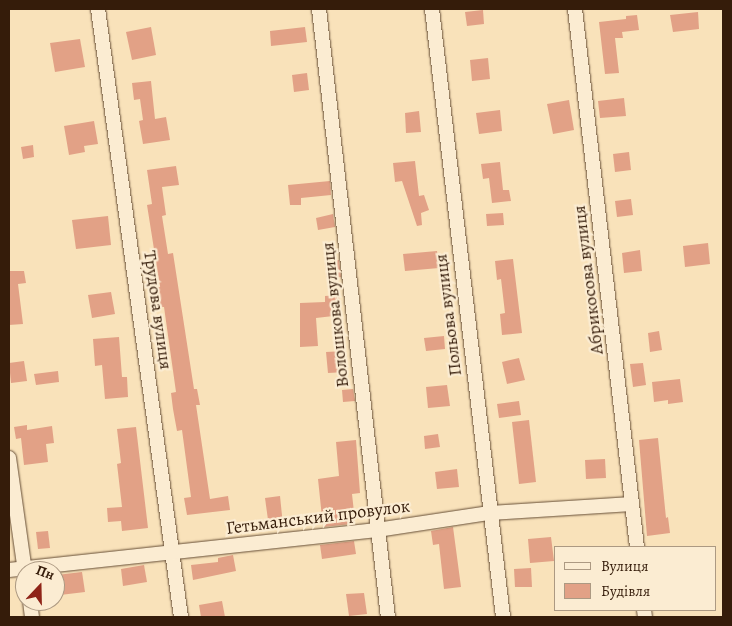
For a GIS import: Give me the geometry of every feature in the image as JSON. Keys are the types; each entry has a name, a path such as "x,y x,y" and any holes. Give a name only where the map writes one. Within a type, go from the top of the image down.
{"street":[{"name":"Трудова вулиця","path":"98,9 181,617"},
{"name":"Волошкова вулиця","path":"318,9 357,331 377,530 388,617"},
{"name":"Польова вулиця","path":"432,9 503,617"},
{"name":"Абрикосова вулиця","path":"575,9 637,546"},
{"path":"9,458 24,561"},
{"name":"Гетьманський провулок","path":"65,566 377,530 490,513 632,504"}],"building":[{"path":"483,10 484,24 467,26 465,12"},
{"path":"698,12 699,29 673,32 670,15"},
{"path":"637,15 639,30 622,32 623,38 615,38 619,73 605,74 599,22 626,19 626,16"},
{"path":"151,27 156,55 132,60 126,32"},
{"path":"305,27 307,42 271,46 270,31"},
{"path":"80,39 85,67 55,72 50,43"},
{"path":"488,58 490,79 472,81 470,60"},
{"path":"307,73 309,90 294,92 292,75"},
{"path":"151,81 155,119 166,117 170,140 143,144 139,121 143,120 140,99 134,100 132,83"},
{"path":"624,98 626,116 600,118 598,101"},
{"path":"569,100 574,130 553,134 547,104"},
{"path":"500,110 502,131 479,134 476,113"},
{"path":"419,111 421,132 406,133 405,113"},
{"path":"94,121 98,144 84,146 85,152 69,155 64,126"},
{"path":"33,145 34,157 23,159 21,147"},
{"path":"629,152 631,170 615,172 613,154"},
{"path":"415,161 419,196 424,195 429,210 421,213 422,225 417,226 402,181 395,182 393,163"},
{"path":"500,162 503,190 509,190 511,201 492,203 489,178 483,179 481,164"},
{"path":"176,166 179,185 162,187 166,215 162,216 168,254 173,253 194,389 197,389 200,405 196,405 210,499 228,496 230,510 187,515 184,498 191,497 182,430 177,431 173,409 171,393 176,392 164,307 160,307 157,287 160,287 147,205 152,204 147,170"},
{"path":"330,181 331,195 301,198 301,205 290,205 288,185"},
{"path":"631,199 633,215 617,217 615,201"},
{"path":"503,213 504,225 487,226 486,214"},
{"path":"333,214 335,227 318,230 316,218"},
{"path":"108,216 111,245 76,249 72,220"},
{"path":"708,243 710,264 685,267 683,246"},
{"path":"640,250 642,271 624,273 622,253"},
{"path":"437,251 439,268 405,271 403,254"},
{"path":"513,259 522,333 502,335 500,314 505,313 501,279 497,280 495,261"},
{"path":"339,260 341,277 327,278 325,261"},
{"path":"9,271 24,271 26,283 18,284 23,324 9,325"},
{"path":"111,292 115,314 92,318 88,295"},
{"path":"339,295 342,315 316,318 318,346 300,347 300,303 325,302 325,296"},
{"path":"659,331 662,350 650,352 648,333"},
{"path":"444,336 445,349 426,351 424,338"},
{"path":"119,337 122,377 127,377 128,397 105,399 102,365 95,366 93,339"},
{"path":"344,351 346,372 328,373 326,352"},
{"path":"519,358 525,380 507,384 502,362"},
{"path":"24,361 27,381 11,383 9,363"},
{"path":"643,363 646,385 633,387 630,364"},
{"path":"58,371 59,382 36,385 34,374"},
{"path":"680,379 683,402 668,404 668,400 654,402 652,382"},
{"path":"447,385 450,406 428,408 426,387"},
{"path":"353,389 355,401 343,402 342,390"},
{"path":"519,401 521,415 499,418 497,404"},
{"path":"529,420 536,482 519,484 512,422"},
{"path":"27,425 27,430 52,426 54,443 46,444 48,462 24,465 21,438 16,439 14,427"},
{"path":"136,427 148,528 122,531 121,521 108,522 107,508 122,507 117,464 121,463 117,429"},
{"path":"438,434 440,447 425,449 424,436"},
{"path":"658,438 666,518 668,517 670,533 647,536 639,440"},
{"path":"356,440 360,493 352,494 355,521 351,522 351,524 323,527 318,479 339,476 336,442"},
{"path":"605,459 606,478 586,479 585,460"},
{"path":"457,469 459,487 437,489 435,472"},
{"path":"280,496 283,525 269,527 265,498"},
{"path":"453,527 461,587 444,589 439,544 433,545 431,531"},
{"path":"48,531 50,548 38,549 36,532"},
{"path":"551,537 554,561 530,563 528,539"},
{"path":"354,541 356,554 322,559 320,545"},
{"path":"233,555 236,571 193,580 191,565 218,562 218,558"},
{"path":"144,565 147,582 123,586 121,569"},
{"path":"531,568 532,587 515,587 514,569"},
{"path":"82,572 85,592 65,594 65,574"},
{"path":"364,593 367,614 349,616 346,594"},
{"path":"222,601 225,617 201,617 199,605"}]}
